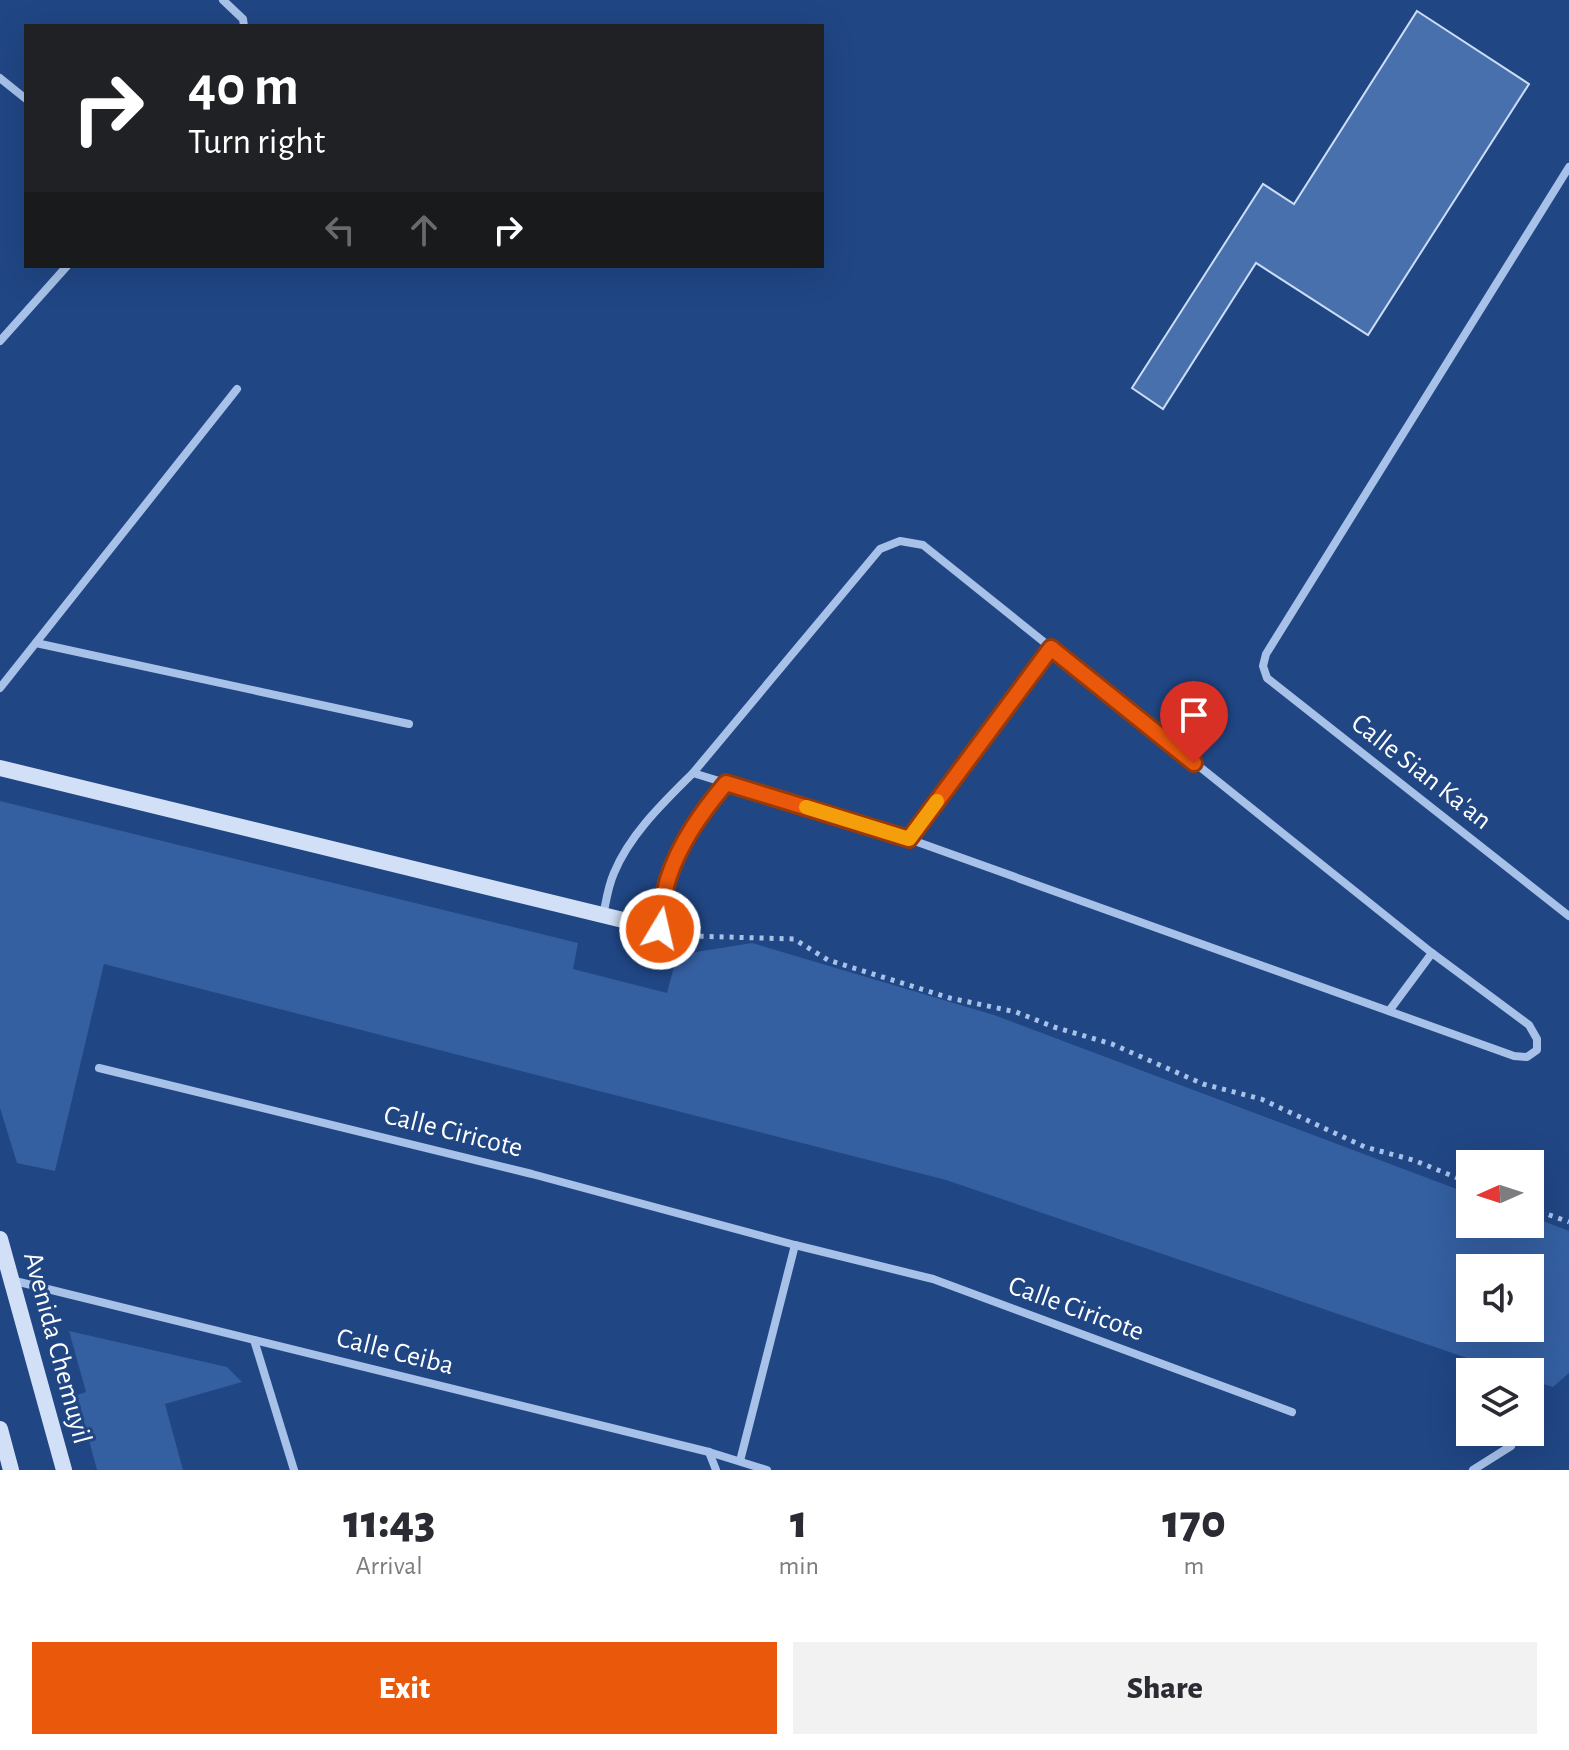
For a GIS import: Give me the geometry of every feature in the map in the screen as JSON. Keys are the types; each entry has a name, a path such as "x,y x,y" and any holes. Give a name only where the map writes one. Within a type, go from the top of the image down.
{"main road":[{"path":"0,768 660,929"},
{"name":"Avenida Chemuyil","path":"0,1239 64,1470"},
{"path":"0,1429 11,1470"}],"street":[{"path":"223,0 243,19 244,24"},
{"path":"0,78 24,97"},
{"name":"Calle Sian Ka'an","path":"1569,167 1266,654 1263,666 1267,678 1569,916"},
{"path":"0,341 65,268"},
{"path":"0,688 237,389"},
{"path":"603,916 614,872 636,836 693,773 880,549 900,541 923,545 1432,953 1529,1025 1537,1039 1537,1050 1527,1057 1514,1056 909,839 693,773"},
{"path":"36,643 409,724"},
{"path":"909,839 1051,648"},
{"path":"660,929 667,881 682,845 701,812 726,783"},
{"path":"1389,1011 1432,953"},
{"name":"Calle Ciricote","path":"99,1068 532,1174 933,1279 1292,1412"},
{"path":"740,1461 795,1245"},
{"name":"Calle Ceiba","path":"11,1280 709,1452 767,1470"},
{"path":"254,1340 294,1470"},
{"path":"1473,1470 1511,1446"},
{"path":"709,1452 716,1470"}],"path":[{"path":"660,929 691,936 794,939 828,960 950,998 1016,1012 1112,1044 1203,1084 1261,1099 1365,1147 1413,1160 1456,1177"},
{"path":"1544,1213 1569,1222"}],"shaded area":[{"path":"0,801 578,943 573,969 667,993 677,955 752,943 994,1015 1456,1189 1456,1238 1544,1238 1544,1221 1569,1231 1569,1373 1553,1387 1544,1384 1544,1358 1467,1358 946,1180 104,964 55,1171 17,1163 0,1108"},
{"path":"69,1331 227,1367 242,1382 165,1404 183,1470 97,1470 77,1395 86,1392"}],"building":[{"path":"1417,11 1529,84 1368,335 1256,263 1163,409 1132,388 1263,184 1294,204"}],"slow traffic":[{"path":"806,807 909,839 937,801"}],"route":[{"path":"660,929 667,881 682,845 701,812 726,783 909,839 1051,648 1194,763"}]}
